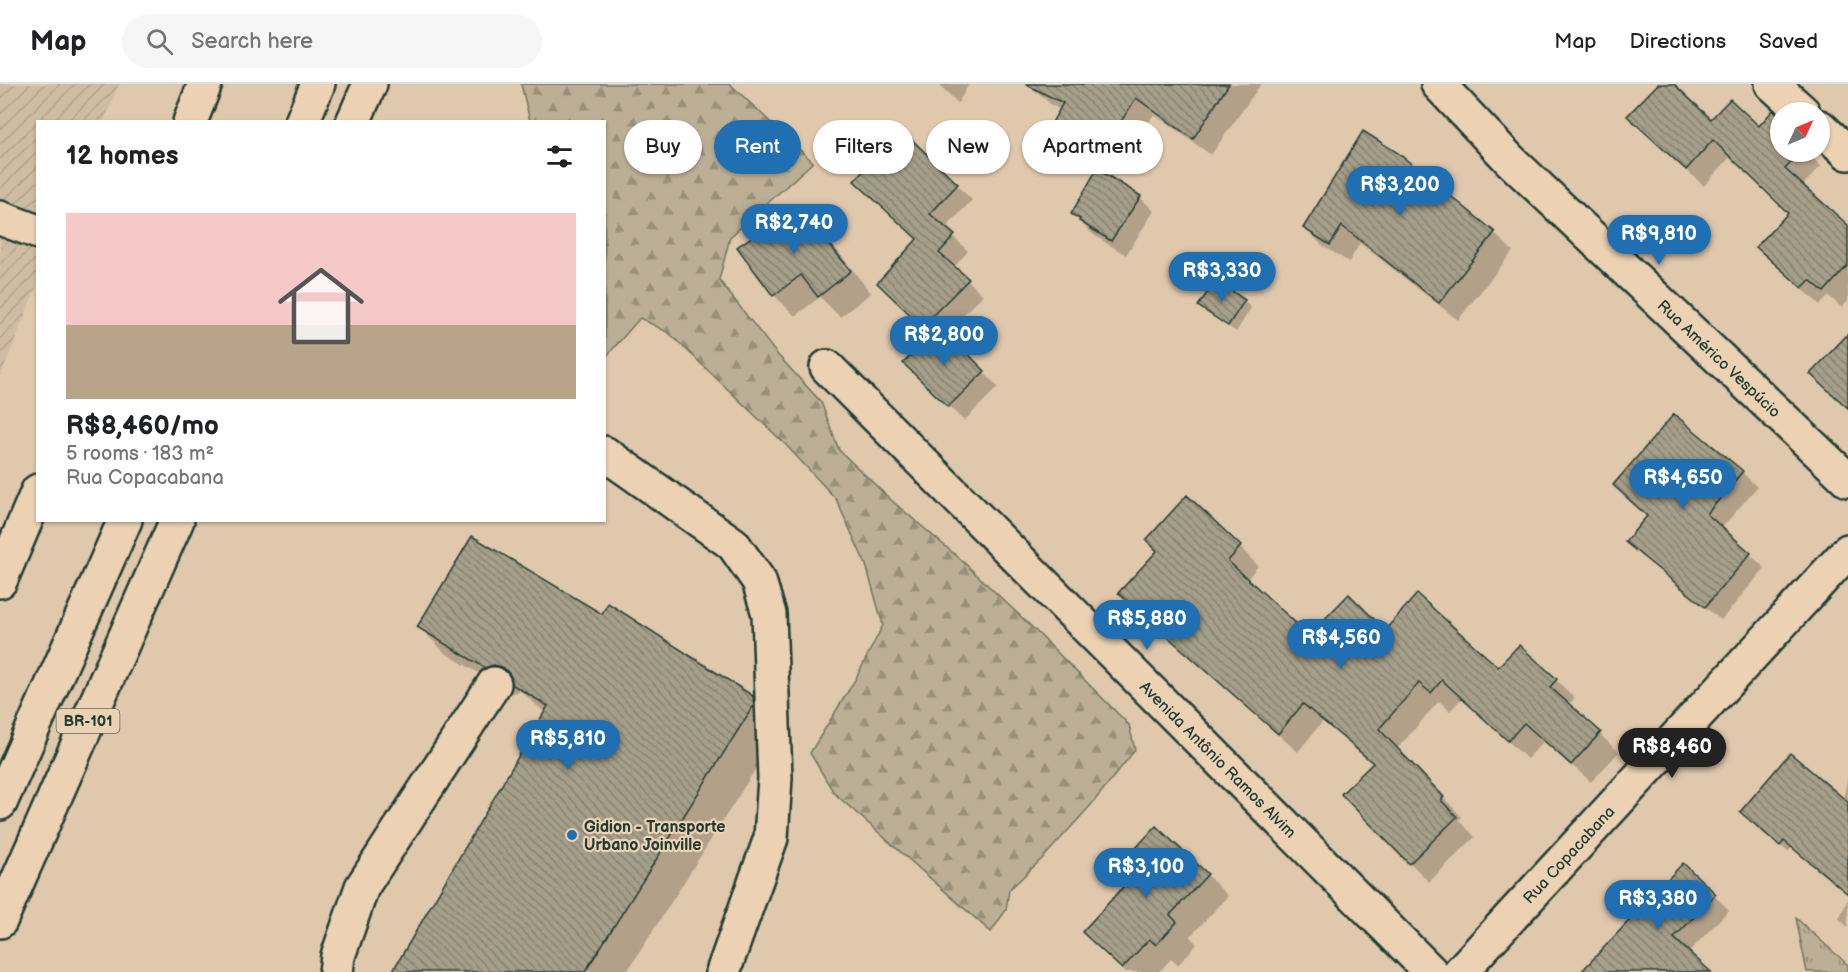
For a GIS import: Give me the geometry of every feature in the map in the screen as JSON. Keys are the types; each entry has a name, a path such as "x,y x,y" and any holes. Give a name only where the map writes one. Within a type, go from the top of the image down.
{"main road":[{"path":"191,120 205,84"},
{"path":"303,120 318,84"},
{"path":"354,120 370,84"},
{"name":"Rua Américo Vespúcio","path":"1438,84 1510,160 1848,480"},
{"path":"1772,84 1792,102"},
{"path":"1830,137 1848,153"},
{"path":"0,218 36,231"},
{"name":"Avenida Antônio Ramos Alvim","path":"827,367 1431,972"},
{"path":"606,454 733,544 759,582 769,614 775,778 771,838 723,972"},
{"path":"0,581 36,496"},
{"name":"BR-101","path":"0,803 124,522"},
{"name":"BR-101","path":"0,921 176,522"},
{"name":"Rua Copacabana","path":"1460,972 1847,554"},
{"path":"336,972 338,956 362,887 494,684"}],"shaded area":[{"path":"0,84 119,84 104,120 36,120 36,288 0,378"}],"green space":[{"path":"521,84 730,84 768,120 714,120 714,174 800,174 730,237 719,280 776,353 821,402 839,450 1035,630 1129,725 1135,750 1091,805 1045,856 1009,890 1006,910 991,932 834,793 810,753 855,680 883,625 866,565 836,499 786,445 669,333 640,318 606,357 606,120 530,120"},
{"path":"801,151 813,162 801,173"},
{"path":"1796,918 1848,965 1848,972 1807,972"}],"building":[{"path":"1025,84 1229,84 1193,139 1136,98 1122,120 1053,120 1063,103"},
{"path":"1658,84 1674,84 1711,119 1730,99 1759,126 1770,113 1770,162 1792,162 1785,169 1848,225 1848,265 1824,292 1810,280 1802,288 1756,247 1788,213 1713,140 1686,170 1627,116"},
{"path":"1363,131 1398,153 1495,232 1439,303 1342,226 1330,245 1303,228"},
{"path":"914,142 926,153 926,174 948,174 958,184 930,214 955,235 939,253 969,279 922,326 877,283 917,239 854,181 861,174 914,174"},
{"path":"1094,174 1105,174 1141,196 1111,241 1071,214"},
{"path":"798,205 851,271 818,297 801,275 773,296 737,247"},
{"path":"1216,280 1245,300 1228,326 1198,306"},
{"path":"941,327 985,371 948,407 903,363"},
{"path":"1848,334 1848,408 1810,374"},
{"path":"1674,414 1743,471 1707,514 1751,553 1705,607 1625,542 1647,516 1613,485"},
{"path":"1187,495 1241,546 1228,561 1309,635 1349,594 1385,630 1417,594 1498,667 1519,645 1557,679 1550,687 1601,732 1571,765 1524,723 1508,741 1442,680 1431,693 1419,683 1379,729 1444,797 1441,800 1457,817 1409,864 1341,794 1373,763 1303,704 1278,734 1118,593 1157,551 1146,540"},
{"name":"Gidion - Transporte Urbano Joinville","path":"472,536 602,614 608,603 753,696 754,705 585,972 392,972 548,706 513,685 510,675 504,668 494,665 485,668 417,627"},
{"path":"1790,753 1848,802 1848,894 1784,841 1780,846 1740,812"},
{"path":"1156,826 1208,874 1170,915 1177,922 1156,945 1149,939 1122,969 1082,932 1133,876 1128,871 1142,856 1135,849"},
{"path":"1683,863 1716,894 1674,938 1711,972 1581,972"}],"place":[{"name":"Gidion - Transporte Urbano Joinville","path":"572,835"}]}
